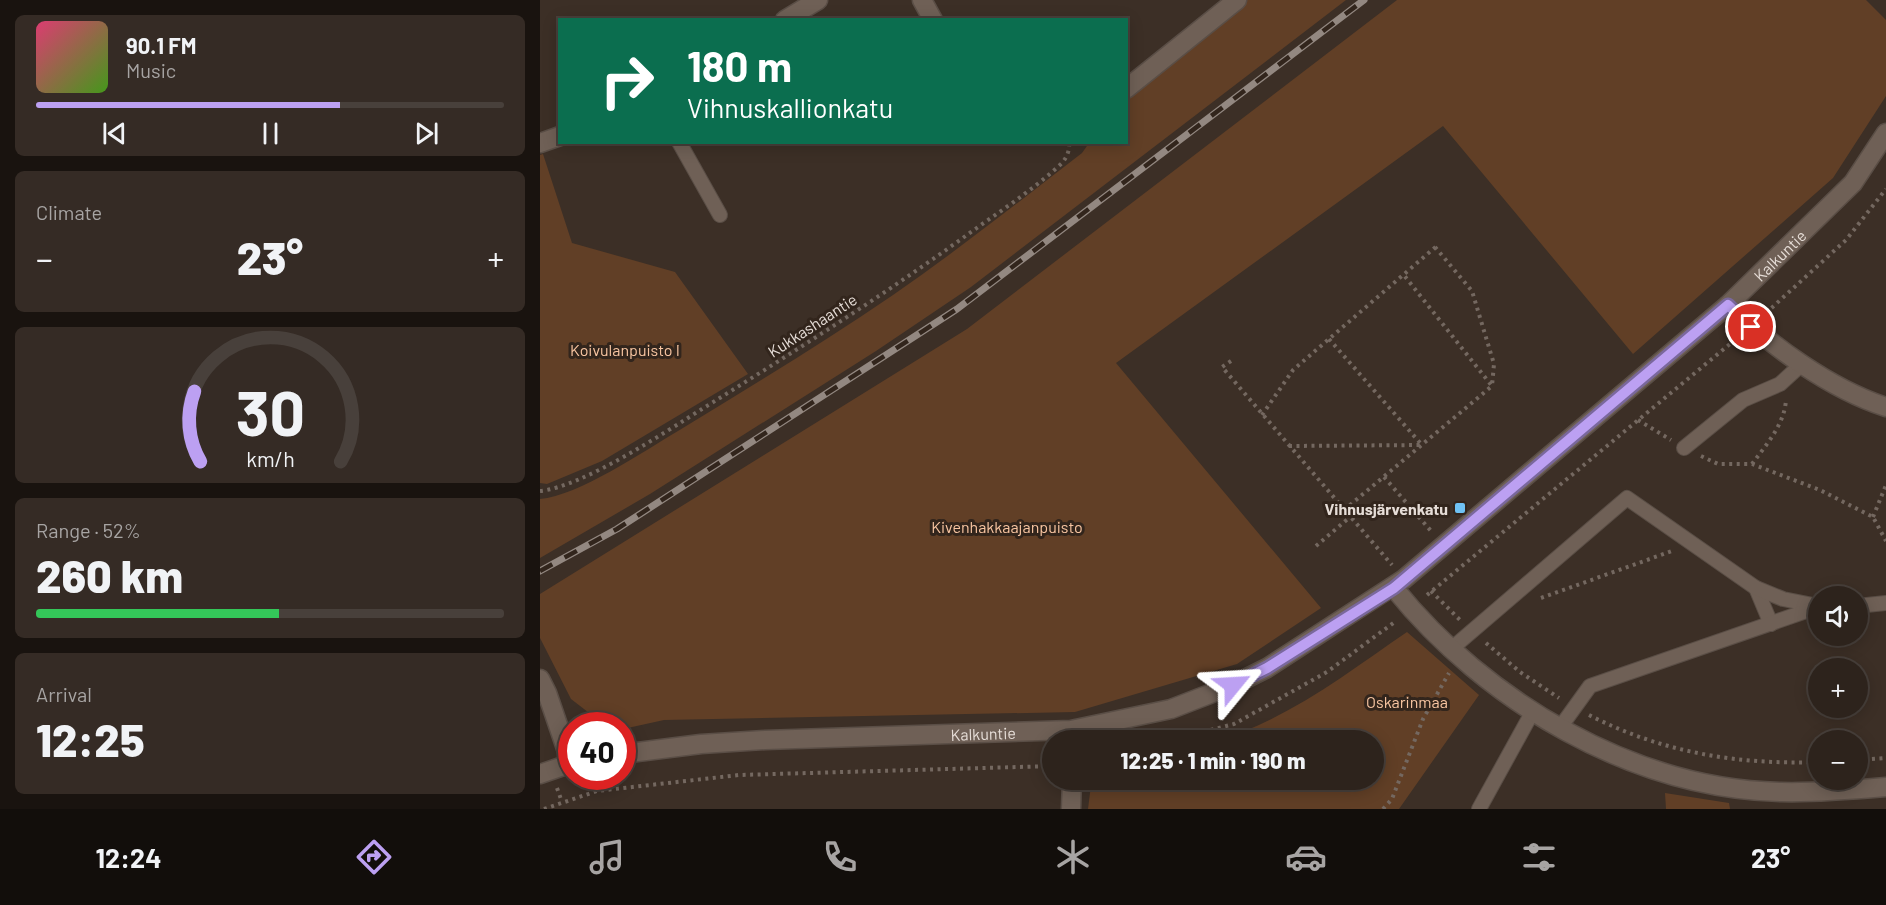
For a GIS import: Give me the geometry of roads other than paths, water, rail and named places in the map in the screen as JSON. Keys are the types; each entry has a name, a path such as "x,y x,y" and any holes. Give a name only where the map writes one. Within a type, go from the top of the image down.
{"street":[{"path":"788,18 818,0"},
{"path":"922,0 932,18"},
{"path":"1128,87 1231,2"},
{"name":"Kalkuntie","path":"1093,730 1171,709 1233,685 1267,668 1399,584 1728,305 1852,183 1886,133"},
{"path":"540,143 558,137"},
{"path":"1728,305 1751,327 1831,383 1886,407"},
{"path":"1399,584 1454,654 1559,729 1621,758 1705,783 1779,792 1886,787"},
{"path":"540,680 558,725"},
{"name":"Kalkuntie","path":"636,752 701,744 765,740 1042,736"},
{"path":"540,774 558,768"},
{"path":"1071,809 1072,790"}],"lane":[{"path":"680,144 720,215"},
{"path":"1684,448 1743,400 1780,384 1803,363"},
{"path":"1454,654 1472,632 1627,498 1756,588 1783,599 1808,605"},
{"path":"1756,588 1771,624"},
{"path":"1868,605 1886,603"},
{"path":"1559,729 1590,686 1808,611"},
{"path":"1479,809 1533,711"}],"railway":[{"path":"540,571 617,529 957,309 1364,0"}],"place":[{"name":"Vihnusjärvenkatu","path":"1460,508"}],"park label":[{"name":"Koivulanpuisto I","path":"625,349"},
{"name":"Kivenhakkaajanpuisto","path":"1007,526"},
{"name":"Oskarinmaa","path":"1407,701"}]}
